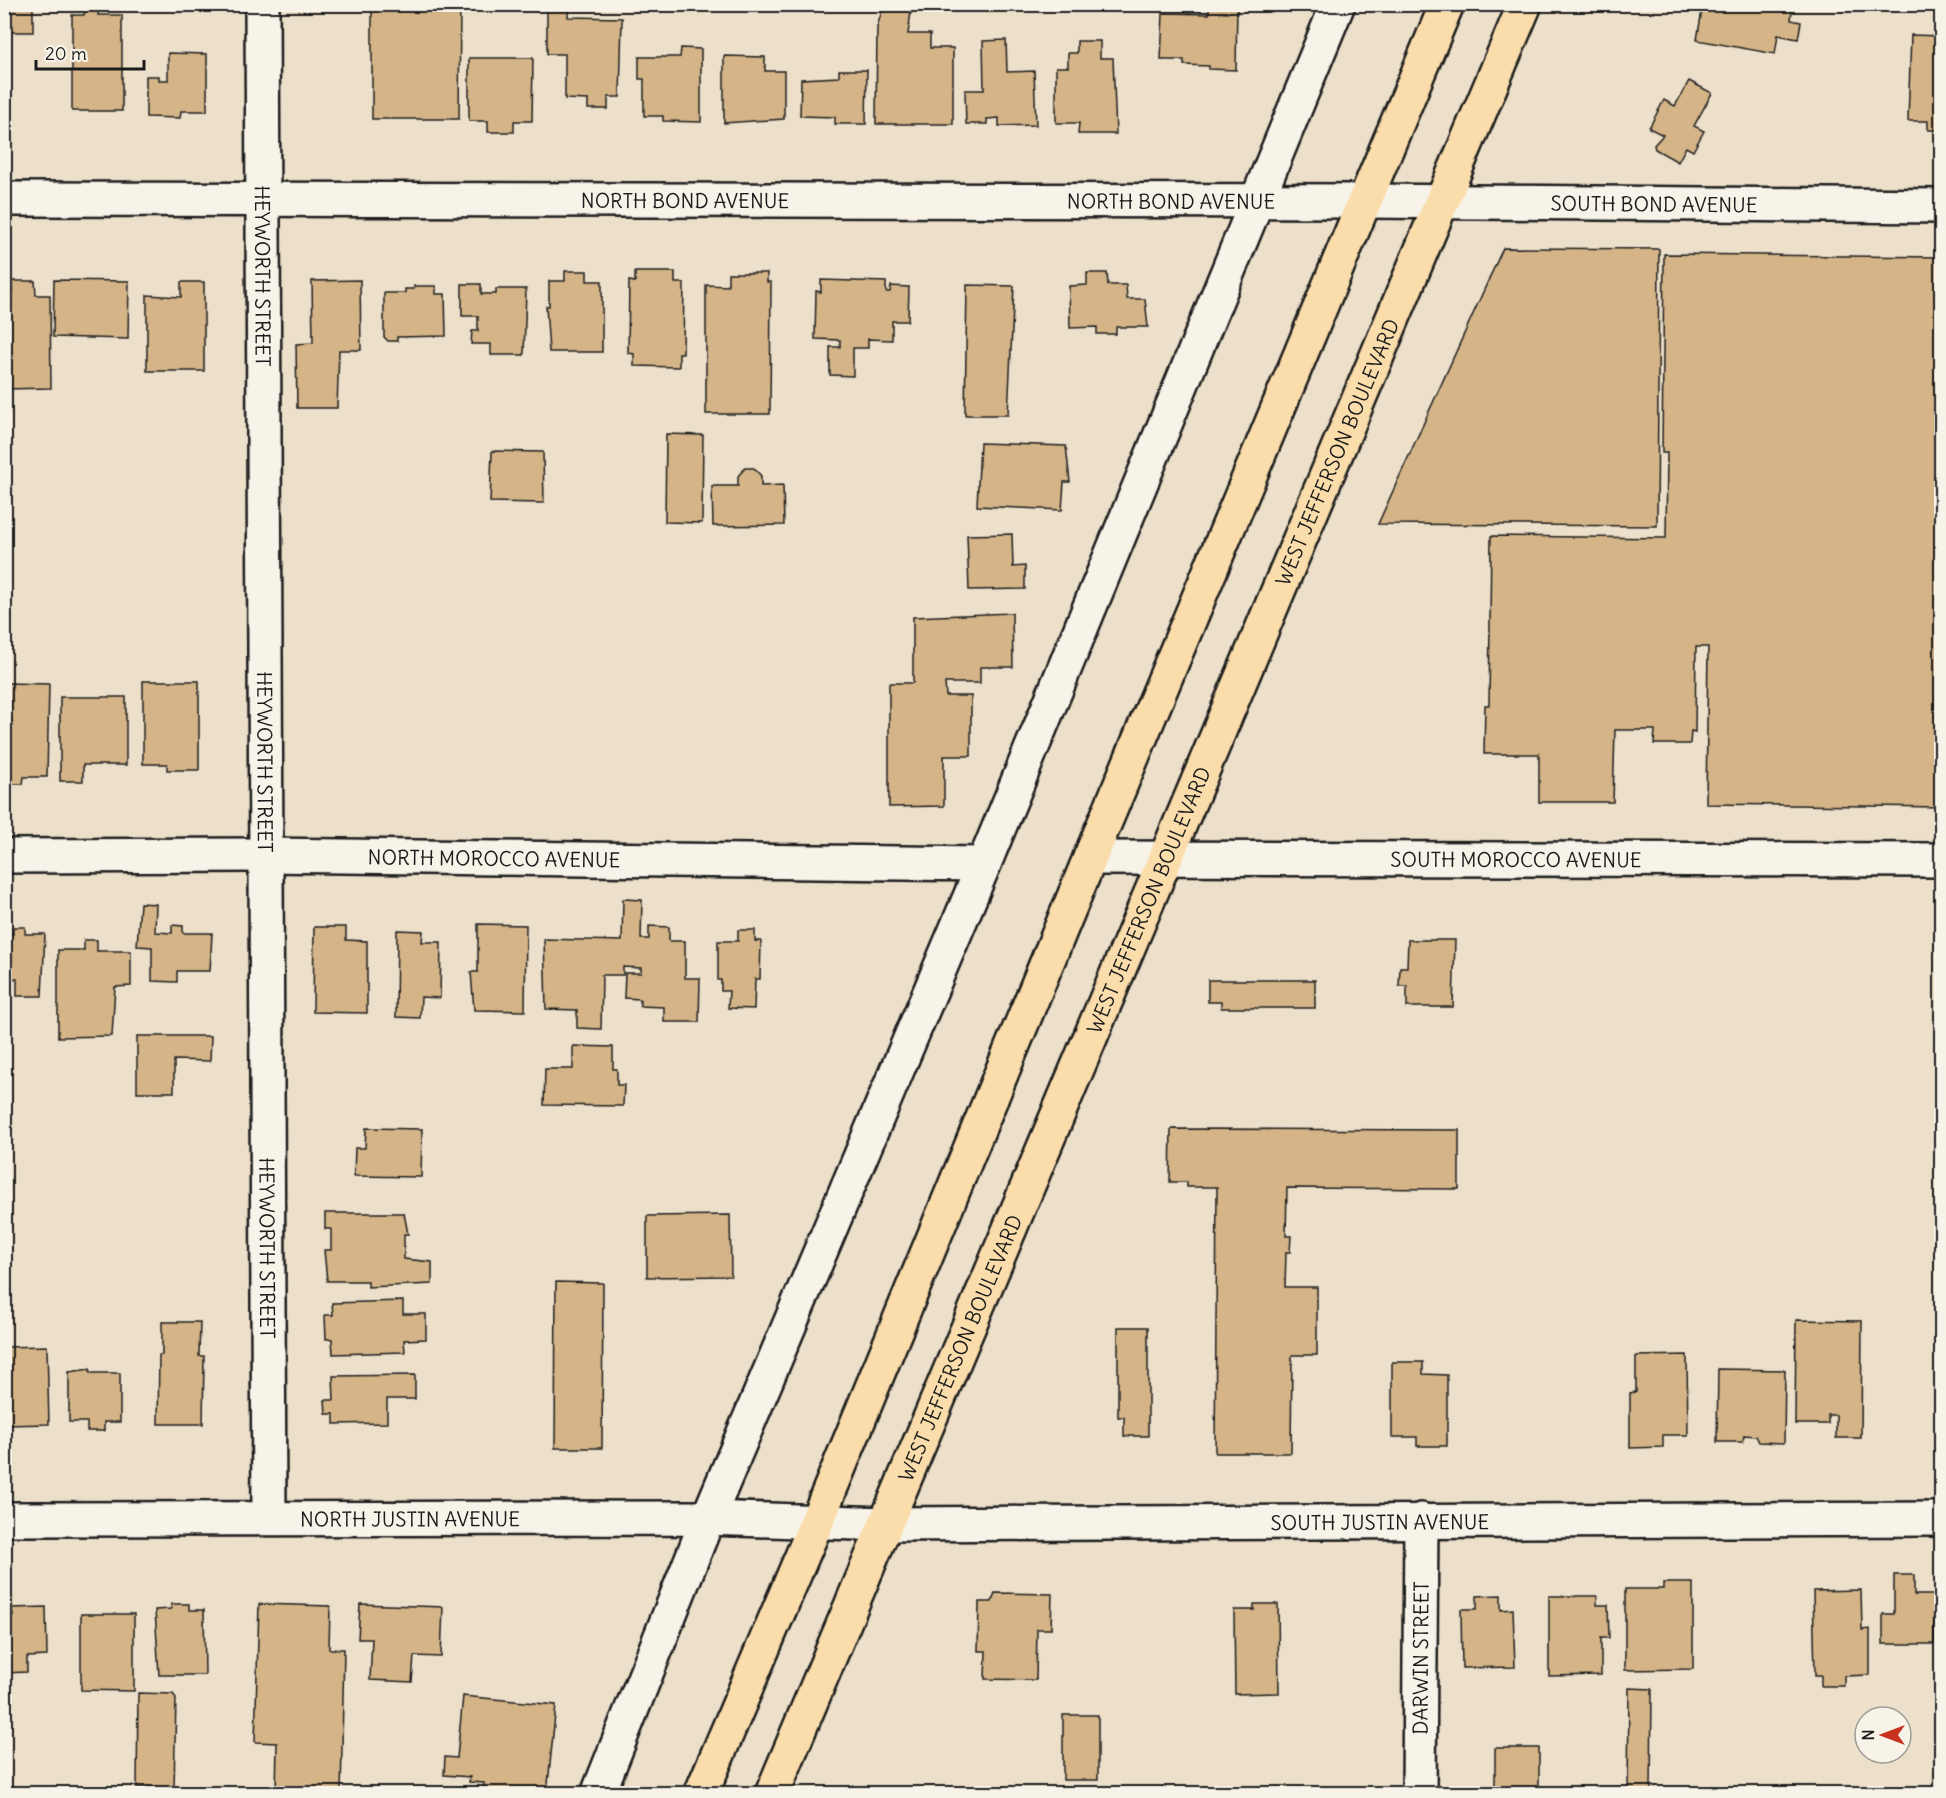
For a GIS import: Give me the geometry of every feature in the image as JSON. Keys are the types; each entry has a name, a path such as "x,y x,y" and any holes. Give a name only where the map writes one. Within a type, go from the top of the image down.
{"main road":[{"path":"701,1794 817,1521 1090,858 1447,4"},
{"name":"WEST JEFFERSON BOULEVARD","path":"772,1794 1525,4"}],"street":[{"name":"HEYWORTH STREET","path":"262,4 269,1517"},
{"path":"598,1794 708,1518 984,864 1338,4"},
{"name":"NORTH BOND AVENUE","path":"4,200 1366,201"},
{"name":"SOUTH BOND AVENUE","path":"1366,201 1941,206"},
{"name":"NORTH MOROCCO AVENUE","path":"4,856 265,855 984,864"},
{"name":"SOUTH MOROCCO AVENUE","path":"1090,858 1941,860"},
{"name":"NORTH JUSTIN AVENUE","path":"4,1519 708,1518 817,1521"},
{"name":"SOUTH JUSTIN AVENUE","path":"817,1521 885,1524 1421,1520 1941,1520"},
{"name":"DARWIN STREET","path":"1419,1794 1421,1520"}],"building":[{"path":"4,4 33,4 33,32 4,32"},
{"path":"372,4 460,4 459,119 372,119"},
{"path":"547,4 568,4 568,17 622,18 620,97 608,97 608,109 588,109 588,100 565,99 565,54 547,54"},
{"path":"884,4 912,4 908,34 930,34 930,48 953,48 953,124 876,124 877,27"},
{"path":"1209,4 1237,4 1236,70 1184,65 1184,60 1161,60 1163,13 1209,14"},
{"path":"1703,4 1793,4 1791,20 1801,22 1798,39 1778,35 1775,54 1697,40"},
{"path":"1798,4 1873,4 1873,7 1798,6"},
{"path":"85,9 98,9 98,15 122,15 122,111 72,111 72,15 84,15"},
{"path":"1911,35 1942,36 1942,130 1928,130 1928,121 1908,121"},
{"path":"1006,40 1007,72 1034,71 1036,125 999,126 999,118 987,119 987,124 966,124 965,90 984,90 983,41"},
{"path":"1077,41 1100,41 1100,58 1113,58 1116,134 1078,134 1079,123 1056,123 1056,67 1068,67 1068,53 1077,53"},
{"path":"681,48 701,49 701,122 663,121 663,116 644,116 644,79 639,79 639,57 680,57"},
{"path":"168,53 207,54 207,111 181,111 180,118 146,117 146,76 159,76 159,80 168,80"},
{"path":"724,56 765,57 765,71 784,71 784,119 724,123"},
{"path":"469,58 533,58 532,121 514,121 514,132 488,132 488,121 469,121"},
{"path":"839,70 867,70 866,124 835,124 835,117 800,116 801,79 839,77"},
{"path":"1689,81 1712,93 1694,126 1704,131 1693,151 1686,147 1678,162 1655,149 1654,145 1663,135 1649,128 1664,100 1675,106"},
{"path":"1503,248 1659,249 1657,526 1378,524"},
{"path":"1664,254 1942,257 1942,807 1706,804 1708,647 1696,647 1695,732 1691,731 1690,744 1654,744 1655,730 1615,730 1613,802 1539,802 1539,754 1484,754 1485,705 1489,705 1491,536 1666,538 1667,453 1662,453"},
{"path":"565,271 587,271 587,281 602,281 602,352 549,352 546,306 549,306 549,281 565,281"},
{"path":"635,272 675,272 675,283 684,283 683,353 679,353 679,367 634,366 634,354 628,353 629,281 635,282"},
{"path":"728,273 767,273 767,282 771,282 770,414 706,414 706,285 728,286"},
{"path":"1087,273 1107,273 1108,285 1126,285 1127,299 1145,299 1148,327 1116,327 1116,334 1097,334 1097,327 1070,328 1069,286 1087,285"},
{"path":"54,280 129,281 128,339 53,337"},
{"path":"360,280 361,350 339,350 337,408 297,408 296,344 313,343 312,281"},
{"path":"821,280 886,282 886,292 890,292 891,286 909,287 908,321 892,321 892,340 868,339 868,348 853,348 853,376 830,375 830,347 840,347 840,340 815,339 816,291 821,292"},
{"path":"12,281 35,281 36,295 50,295 51,388 4,389 4,294 12,294"},
{"path":"181,282 204,282 204,371 147,371 147,295 181,297"},
{"path":"462,284 481,284 481,294 496,294 496,289 526,289 524,355 491,355 491,344 471,344 472,331 478,331 478,316 462,316"},
{"path":"967,285 1014,286 1008,415 965,415"},
{"path":"414,286 436,286 436,294 445,294 446,336 397,337 397,341 388,341 384,337 384,293 405,293 405,289 414,289"},
{"path":"666,434 703,435 702,523 665,522"},
{"path":"980,443 1066,446 1070,482 1064,482 1062,510 977,506"},
{"path":"492,451 543,452 544,503 490,502"},
{"path":"745,468 754,468 761,476 761,486 783,485 784,525 713,526 712,486 738,486 738,476"},
{"path":"1012,534 1013,567 1025,566 1025,589 969,590 967,535"},
{"path":"1012,613 1013,667 980,667 980,683 945,683 946,696 971,696 971,756 944,756 944,806 889,807 889,683 913,683 913,617"},
{"path":"143,681 199,681 199,770 167,770 167,764 143,764"},
{"path":"6,683 49,684 47,777 24,777 23,784 4,784"},
{"path":"60,697 126,697 126,765 83,765 83,781 60,781"},
{"path":"623,899 642,900 641,939 649,939 649,926 669,927 669,941 685,941 685,978 700,978 699,1022 664,1022 664,1007 640,1006 640,999 624,998 625,973 641,973 641,968 623,967 623,975 602,975 601,1029 577,1028 577,1010 546,1009 544,939 622,941"},
{"path":"140,903 156,904 155,932 172,933 172,925 183,926 183,933 212,933 210,971 177,971 177,982 152,981 152,947 137,946"},
{"path":"478,924 526,925 525,1011 474,1010 471,972 478,972"},
{"path":"13,927 25,927 25,934 45,934 42,996 17,996 17,979 4,979 4,934 13,934"},
{"path":"314,927 346,927 346,940 367,941 367,1013 313,1012"},
{"path":"397,930 423,931 422,942 441,942 440,998 421,997 420,1018 396,1017"},
{"path":"738,930 755,930 755,941 761,941 760,979 755,979 754,1009 728,1008 729,991 721,991 721,980 718,980 718,941 738,941"},
{"path":"84,940 97,940 97,951 131,951 131,986 115,987 112,1036 58,1037 58,950 84,950"},
{"path":"1408,940 1455,940 1453,1007 1407,1007 1407,986 1399,986 1400,967 1407,967"},
{"path":"1208,980 1315,980 1315,1008 1221,1008 1221,1002 1208,1002"},
{"path":"137,1036 211,1036 210,1061 174,1060 174,1092 137,1092"},
{"path":"573,1046 613,1047 613,1069 617,1069 617,1085 624,1085 623,1106 544,1105 545,1069 573,1069"},
{"path":"366,1128 422,1129 421,1177 354,1176 355,1148 365,1148"},
{"path":"1171,1129 1459,1130 1459,1189 1287,1188 1286,1236 1291,1236 1290,1252 1286,1252 1285,1287 1317,1287 1317,1355 1292,1355 1291,1453 1215,1453 1217,1187 1187,1187 1187,1182 1170,1182"},
{"path":"325,1213 404,1213 408,1234 404,1234 404,1259 432,1262 432,1284 368,1287 368,1281 327,1281 324,1250 331,1250 331,1229 325,1229"},
{"path":"730,1215 731,1276 647,1277 647,1216"},
{"path":"556,1282 603,1283 602,1448 555,1448"},
{"path":"403,1301 403,1314 426,1314 426,1339 404,1340 405,1352 333,1354 332,1339 326,1339 325,1315 333,1315 332,1303"},
{"path":"1796,1320 1862,1321 1861,1438 1836,1438 1836,1415 1828,1415 1828,1424 1795,1424"},
{"path":"162,1322 200,1322 199,1356 204,1356 203,1424 158,1424"},
{"path":"1118,1327 1148,1327 1148,1436 1124,1436 1124,1417 1118,1417"},
{"path":"47,1346 49,1424 4,1425 4,1347"},
{"path":"1687,1355 1688,1435 1663,1435 1663,1447 1630,1448 1630,1393 1636,1392 1636,1356"},
{"path":"1392,1362 1423,1362 1423,1374 1447,1375 1447,1446 1417,1446 1417,1437 1392,1437"},
{"path":"90,1369 90,1373 120,1373 120,1422 104,1422 104,1431 87,1431 87,1422 69,1422 69,1372"},
{"path":"1718,1369 1785,1370 1784,1443 1759,1442 1756,1436 1744,1435 1743,1442 1717,1442"},
{"path":"415,1375 415,1399 387,1399 387,1423 334,1424 334,1414 326,1414 325,1400 334,1400 333,1376"},
{"path":"1894,1575 1914,1575 1914,1595 1934,1595 1934,1644 1883,1644 1883,1614 1894,1614"},
{"path":"1663,1583 1693,1583 1693,1669 1625,1670 1625,1589 1663,1589"},
{"path":"1861,1590 1862,1630 1870,1629 1870,1675 1844,1676 1844,1686 1821,1686 1821,1675 1815,1675 1813,1591"},
{"path":"995,1593 1052,1594 1051,1629 1037,1629 1036,1680 985,1679 986,1651 978,1651 979,1602 992,1602"},
{"path":"1501,1595 1501,1610 1513,1609 1515,1667 1462,1668 1461,1609 1477,1609 1477,1596"},
{"path":"1549,1596 1597,1596 1597,1605 1608,1605 1609,1638 1601,1638 1601,1675 1549,1676"},
{"path":"171,1604 189,1604 189,1610 204,1610 205,1675 159,1675 155,1610 171,1609"},
{"path":"259,1604 330,1606 329,1649 344,1649 341,1794 276,1794 277,1743 255,1742"},
{"path":"360,1604 443,1607 441,1657 414,1656 412,1682 370,1680 372,1639 358,1639"},
{"path":"1254,1604 1278,1604 1279,1693 1235,1694 1234,1610 1254,1610"},
{"path":"46,1607 47,1656 27,1657 27,1672 4,1673 4,1616 13,1616 12,1608"},
{"path":"81,1614 134,1614 134,1691 81,1690"},
{"path":"1629,1688 1652,1689 1651,1791 1694,1791 1694,1794 1628,1794"},
{"path":"138,1693 173,1694 176,1698 174,1788 137,1787"},
{"path":"463,1696 556,1705 547,1794 483,1794 484,1783 469,1782 470,1777 444,1775 445,1757 457,1758"},
{"path":"1063,1715 1098,1715 1098,1780 1063,1780"},
{"path":"1495,1748 1539,1748 1539,1794 1495,1794"}]}
